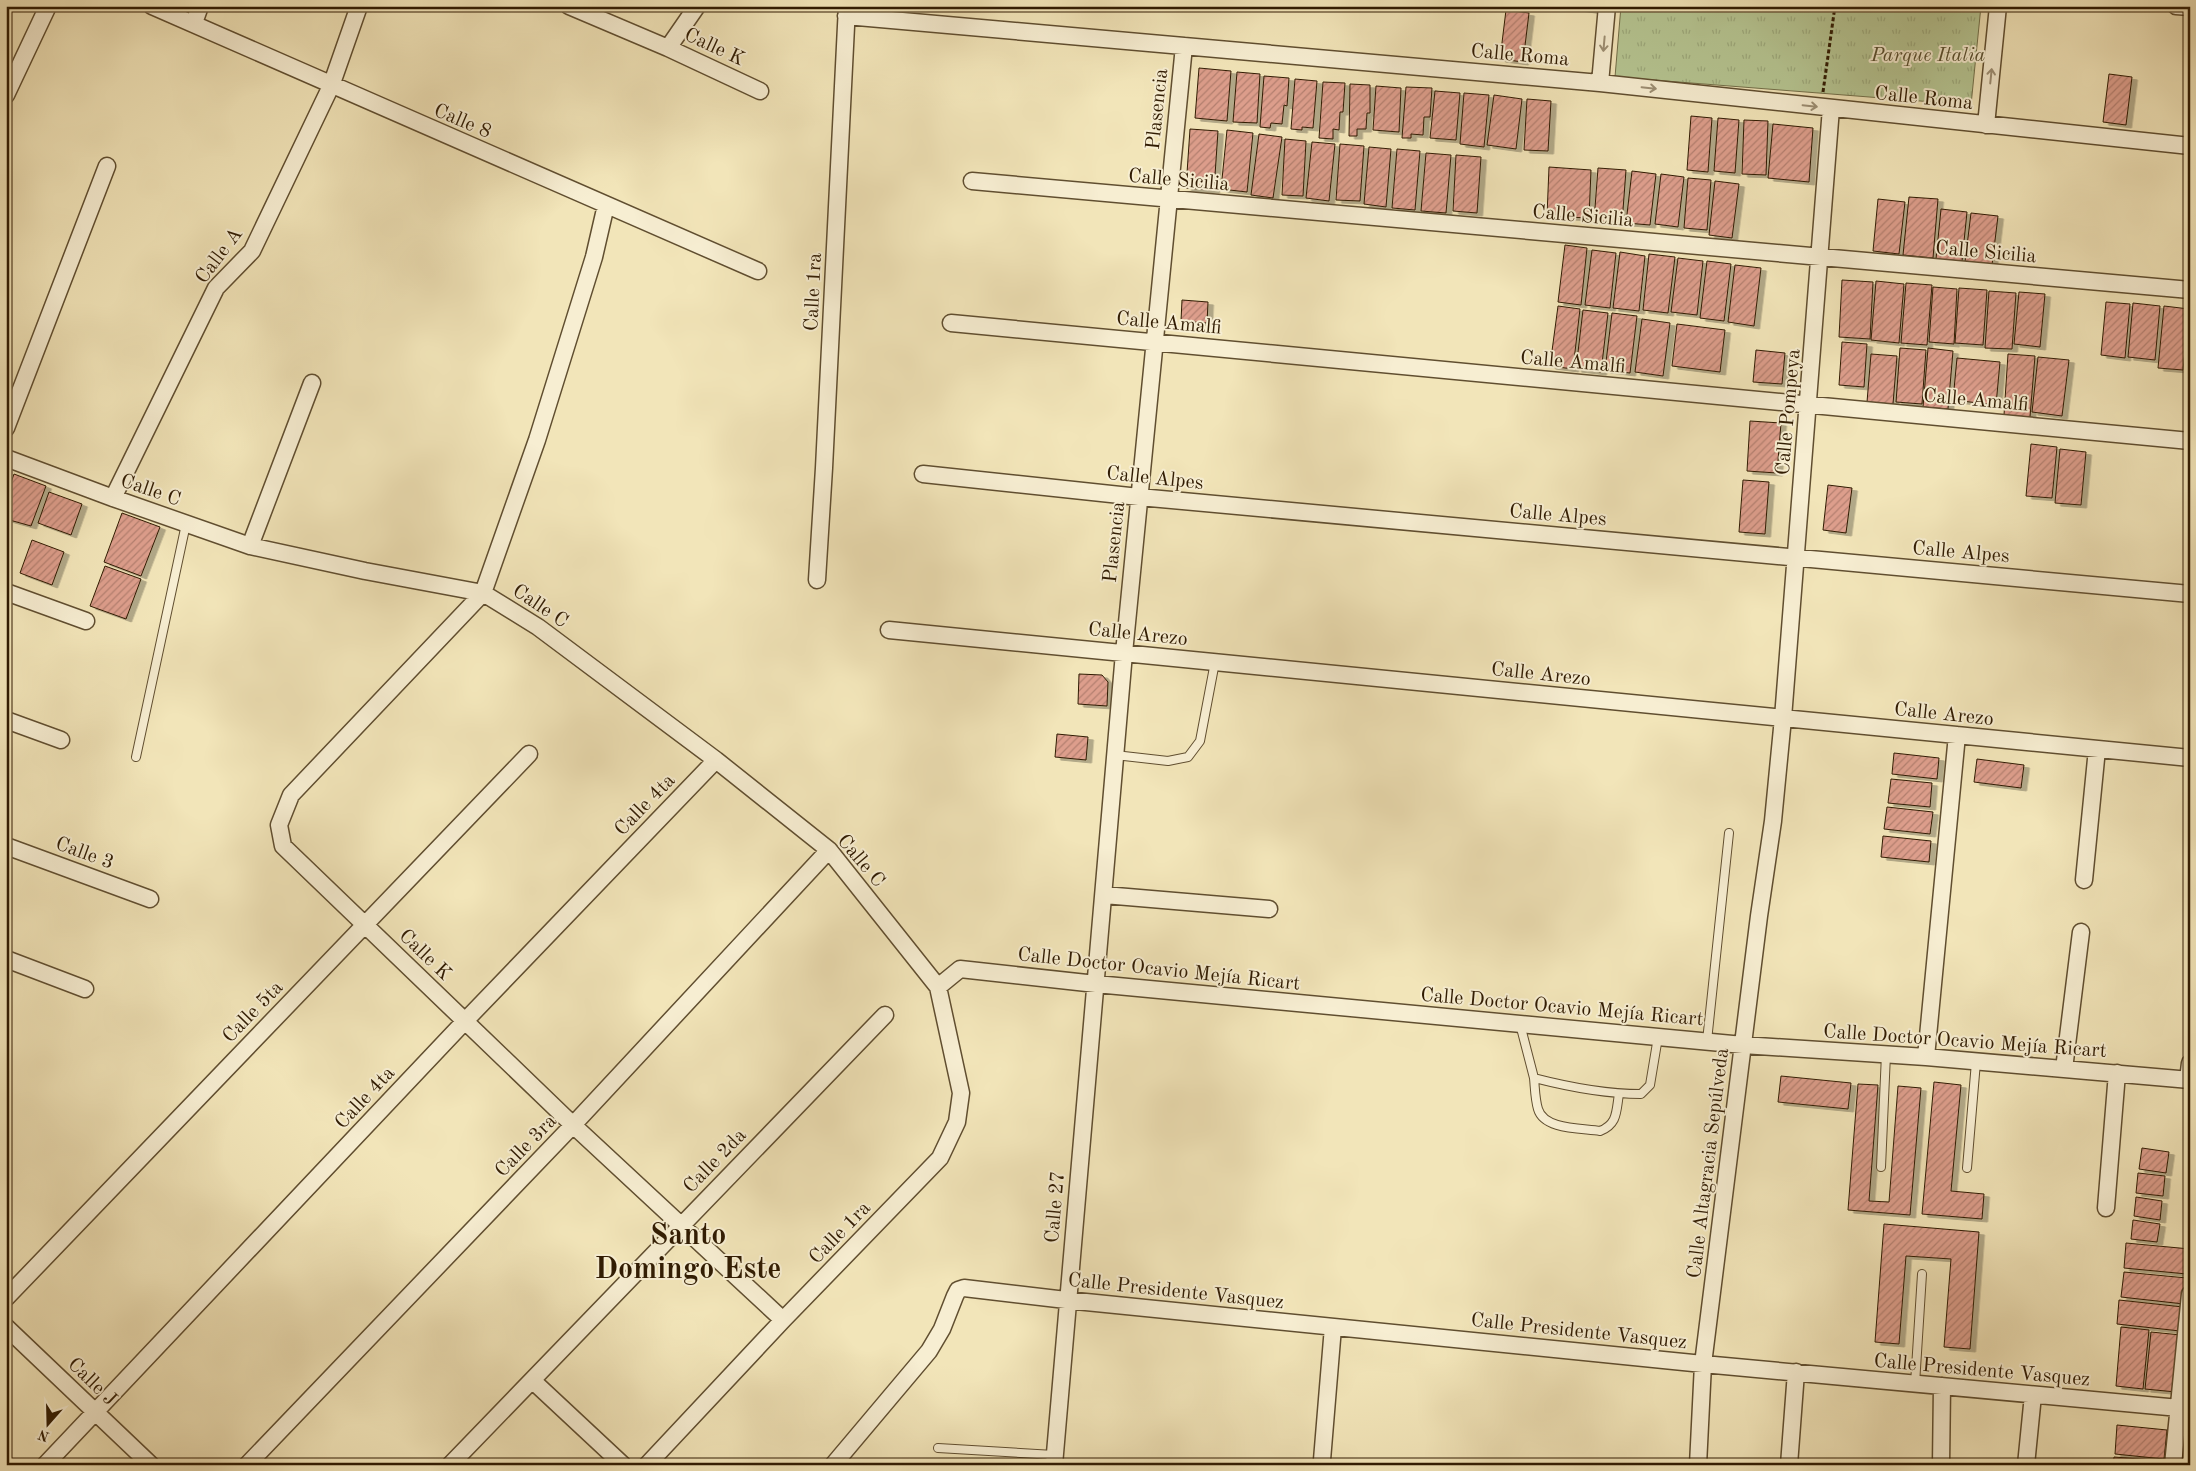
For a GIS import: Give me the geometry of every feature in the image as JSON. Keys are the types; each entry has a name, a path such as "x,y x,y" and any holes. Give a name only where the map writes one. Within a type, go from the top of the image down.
{"street":[{"path":"6,94 48,6"},
{"name":"Calle 8","path":"152,6 194,23 331,86 758,271"},
{"path":"194,23 200,6"},
{"name":"Calle A","path":"113,498 216,288 252,251 331,86 359,6"},
{"name":"Calle K","path":"569,6 668,48 760,91"},
{"path":"668,48 697,6"},
{"path":"1600,83 1608,6"},
{"path":"1986,125 1998,6"},
{"path":"2176,6 2190,8"},
{"name":"Calle Roma","path":"847,11 1184,46 1600,83 2190,146"},
{"name":"Calle 1ra","path":"816,580 824,468 847,11"},
{"name":"Plasencia","path":"1096,984 1124,653 1184,46"},
{"name":"Calle Pompeya","path":"1784,718 1821,257 1826,108"},
{"path":"6,428 107,166"},
{"name":"Calle Sicilia","path":"972,181 2190,290"},
{"path":"484,593 537,440 594,257 606,205"},
{"name":"Calle Amalfi","path":"951,322 2190,441"},
{"path":"250,546 312,383"},
{"name":"Calle C","path":"6,458 250,546 365,572 484,593 538,627 716,760 829,850 938,987"},
{"name":"Calle Alpes","path":"923,474 1139,497 2190,594"},
{"path":"6,592 86,621"},
{"name":"Calle K","path":"484,593 291,795 278,825 283,846 573,1125 783,1320"},
{"name":"Calle Arezo","path":"889,630 2190,758"},
{"name":"Calle Altagracia Sepúlveda","path":"1698,1465 1703,1364 1759,916 1773,821 1784,718"},
{"path":"6,720 61,740"},
{"path":"1926,1057 1957,735"},
{"path":"2084,880 2097,749"},
{"name":"Calle 5ta","path":"6,1298 529,754"},
{"name":"Calle 4ta","path":"45,1465 465,1021 716,760"},
{"name":"Calle 3","path":"6,846 150,898"},
{"name":"Calle 3ra","path":"247,1465 573,1125 829,850"},
{"path":"1104,895 1270,909"},
{"path":"2064,1069 2080,932"},
{"path":"6,960 85,989"},
{"name":"Calle Doctor Ocavio Mejía Ricart","path":"938,987 960,969 1096,984 1743,1045 1926,1057 2189,1080"},
{"name":"Calle 27","path":"1054,1460 1066,1300 1096,984"},
{"name":"Calle 1ra","path":"647,1465 783,1320 940,1158 956,1122 961,1093 938,987"},
{"name":"Calle 2da","path":"450,1465 885,1015"},
{"path":"2189,1080 2190,1063"},
{"path":"2106,1208 2117,1073"},
{"name":"Calle Presidente Vasquez","path":"834,1465 929,1351 942,1329 958,1290 964,1288 1066,1300 1703,1364 2184,1409"},
{"path":"2173,1465 2184,1409 2189,1303"},
{"name":"Calle J","path":"6,1327 150,1465"},
{"path":"1322,1460 1332,1327"},
{"path":"1789,1465 1796,1372"},
{"path":"532,1380 623,1465"},
{"path":"1941,1465 1942,1386"},
{"path":"2026,1465 2033,1395"}],"lane":[{"path":"136,757 186,524"},
{"path":"1115,756 1168,761 1188,757 1200,742 1215,662"},
{"path":"1707,1041 1729,833"},
{"path":"1520,1024 1534,1078 1538,1110 1544,1119 1552,1124 1600,1131 1608,1128 1613,1123 1619,1094"},
{"path":"1534,1078 1578,1088 1619,1094 1641,1094 1650,1085 1658,1037"},
{"path":"1880,1167 1886,1054"},
{"path":"1967,1168 1976,1062"},
{"path":"1915,1384 1922,1274"},
{"path":"938,1448 1054,1460"}],"path":[{"path":"1826,108 1835,6"}],"green space":[{"name":"Parque Italia","path":"1621,6 1981,6 1971,105 1615,77"}],"building":[{"path":"1562,6 1598,6 1597,11"},
{"path":"1506,10 1529,13 1523,62 1500,59"},
{"path":"1199,68 1231,71 1227,121 1195,118"},
{"path":"1237,72 1260,74 1257,123 1233,122"},
{"path":"2109,74 2132,77 2126,125 2103,122"},
{"path":"1264,76 1289,78 1287,106 1284,105 1282,124 1271,123 1270,128 1260,127"},
{"path":"1295,79 1317,81 1313,128 1291,129"},
{"path":"1323,82 1345,83 1343,112 1340,112 1339,130 1333,129 1333,139 1319,138"},
{"path":"1350,84 1370,85 1370,113 1367,113 1366,129 1357,129 1357,136 1349,136"},
{"path":"1376,86 1401,88 1399,132 1373,130"},
{"path":"1406,87 1432,88 1430,117 1424,117 1423,135 1411,134 1411,138 1402,138"},
{"path":"1435,91 1460,93 1456,140 1430,138"},
{"path":"1464,93 1489,95 1484,147 1460,144"},
{"path":"1494,95 1522,99 1516,149 1487,145"},
{"path":"1527,99 1551,101 1548,151 1524,150"},
{"path":"1691,116 1712,118 1708,172 1687,170"},
{"path":"1718,118 1739,120 1735,173 1714,171"},
{"path":"1744,120 1768,121 1766,175 1742,174"},
{"path":"1773,124 1813,128 1809,182 1768,178"},
{"path":"1190,129 1218,131 1214,190 1186,188"},
{"path":"1227,130 1253,133 1247,192 1221,189"},
{"path":"1259,134 1282,137 1273,198 1251,195"},
{"path":"1285,139 1306,141 1303,196 1282,195"},
{"path":"1312,142 1335,144 1329,201 1306,198"},
{"path":"1340,144 1364,146 1360,201 1336,200"},
{"path":"1369,147 1391,149 1386,207 1364,204"},
{"path":"1397,149 1420,151 1415,210 1392,208"},
{"path":"1426,153 1451,155 1446,213 1421,211"},
{"path":"1456,155 1481,157 1477,213 1453,211"},
{"path":"1549,167 1591,170 1589,218 1547,216"},
{"path":"1598,168 1626,170 1622,223 1594,221"},
{"path":"1632,171 1656,174 1650,225 1626,223"},
{"path":"1661,174 1684,177 1678,227 1655,224"},
{"path":"1688,178 1711,180 1707,230 1684,228"},
{"path":"1715,181 1739,184 1732,238 1709,235"},
{"path":"1909,197 1938,199 1933,258 1903,255"},
{"path":"1878,199 1905,202 1899,254 1873,251"},
{"path":"1941,209 1967,212 1962,261 1936,259"},
{"path":"1971,213 1998,216 1992,265 1965,262"},
{"path":"1565,245 1587,248 1581,305 1558,302"},
{"path":"1592,250 1616,253 1610,308 1585,305"},
{"path":"1620,252 1645,256 1639,311 1613,308"},
{"path":"1649,254 1675,257 1668,313 1643,310"},
{"path":"1678,258 1703,261 1697,315 1671,312"},
{"path":"1707,261 1731,264 1724,321 1700,318"},
{"path":"1735,265 1761,268 1754,326 1728,322"},
{"path":"1842,280 1873,282 1870,339 1839,337"},
{"path":"1876,281 1904,284 1899,343 1871,340"},
{"path":"1906,283 1932,285 1927,345 1901,343"},
{"path":"1933,287 1957,289 1954,344 1929,342"},
{"path":"1959,288 1987,290 1983,345 1955,343"},
{"path":"1989,291 2016,293 2012,349 1985,348"},
{"path":"2019,292 2045,294 2040,347 2014,344"},
{"path":"1182,300 1208,302 1207,323 1181,321"},
{"path":"2106,302 2130,304 2125,358 2101,355"},
{"path":"2133,303 2160,306 2155,360 2128,357"},
{"path":"1558,306 1580,309 1573,369 1550,366"},
{"path":"2164,306 2189,309 2183,370 2158,368"},
{"path":"1583,310 1608,313 1601,372 1576,369"},
{"path":"1612,313 1637,316 1630,373 1605,370"},
{"path":"1642,319 1670,323 1663,376 1635,372"},
{"path":"1677,324 1725,330 1720,372 1672,366"},
{"path":"2190,338 2190,367 2187,366"},
{"path":"1842,342 1867,344 1864,387 1839,385"},
{"path":"1900,348 1926,350 1922,404 1896,402"},
{"path":"1928,348 1953,351 1948,409 1923,407"},
{"path":"1756,350 1785,353 1782,384 1753,382"},
{"path":"1871,354 1897,356 1893,404 1867,402"},
{"path":"2008,354 2035,356 2030,417 2004,415"},
{"path":"2038,357 2069,360 2062,416 2032,412"},
{"path":"1957,358 2000,362 1996,405 1953,400"},
{"path":"1750,421 1781,423 1777,473 1747,471"},
{"path":"2031,444 2057,447 2052,498 2026,496"},
{"path":"2060,449 2086,452 2081,505 2055,503"},
{"path":"14,474 46,486 31,526 6,519 6,496"},
{"path":"1743,480 1769,482 1765,534 1739,532"},
{"path":"1828,485 1852,488 1846,533 1823,530"},
{"path":"49,492 82,504 71,535 38,523"},
{"path":"122,513 160,527 141,576 104,562"},
{"path":"32,540 64,552 52,585 20,573"},
{"path":"105,566 141,579 126,619 90,606"},
{"path":"1079,674 1102,675 1108,682 1107,706 1078,704"},
{"path":"1057,734 1088,737 1086,760 1055,757"},
{"path":"1894,753 1939,758 1937,779 1892,774"},
{"path":"1977,759 2024,765 2021,788 1974,782"},
{"path":"1891,779 1932,783 1930,807 1888,803"},
{"path":"1887,807 1933,812 1930,834 1884,829"},
{"path":"1883,836 1931,841 1929,862 1881,857"},
{"path":"1781,1076 1851,1083 1848,1109 1778,1102"},
{"path":"1934,1082 1961,1085 1951,1191 1984,1194 1982,1219 1922,1214"},
{"path":"1858,1084 1878,1085 1869,1201 1889,1202 1898,1086 1921,1088 1910,1215 1848,1210"},
{"path":"2142,1148 2169,1152 2166,1173 2139,1169"},
{"path":"2138,1173 2165,1176 2163,1196 2136,1193"},
{"path":"2136,1197 2162,1201 2160,1220 2134,1216"},
{"path":"2133,1220 2160,1224 2157,1242 2131,1239"},
{"path":"1884,1224 1979,1232 1970,1349 1944,1347 1951,1259 1906,1256 1899,1344 1875,1342"},
{"path":"2126,1243 2190,1249 2187,1274 2124,1268"},
{"path":"2124,1272 2187,1278 2184,1304 2121,1297"},
{"path":"2119,1300 2183,1307 2180,1331 2117,1324"},
{"path":"2121,1327 2149,1330 2143,1389 2116,1386"},
{"path":"2151,1332 2181,1335 2176,1392 2145,1389"},
{"path":"2117,1425 2167,1430 2164,1459 2115,1454"},
{"path":"2114,1457 2164,1461 2164,1465 2113,1465"}],"district":[{"name":"Santo Domingo Este","path":"688,1251"}]}
